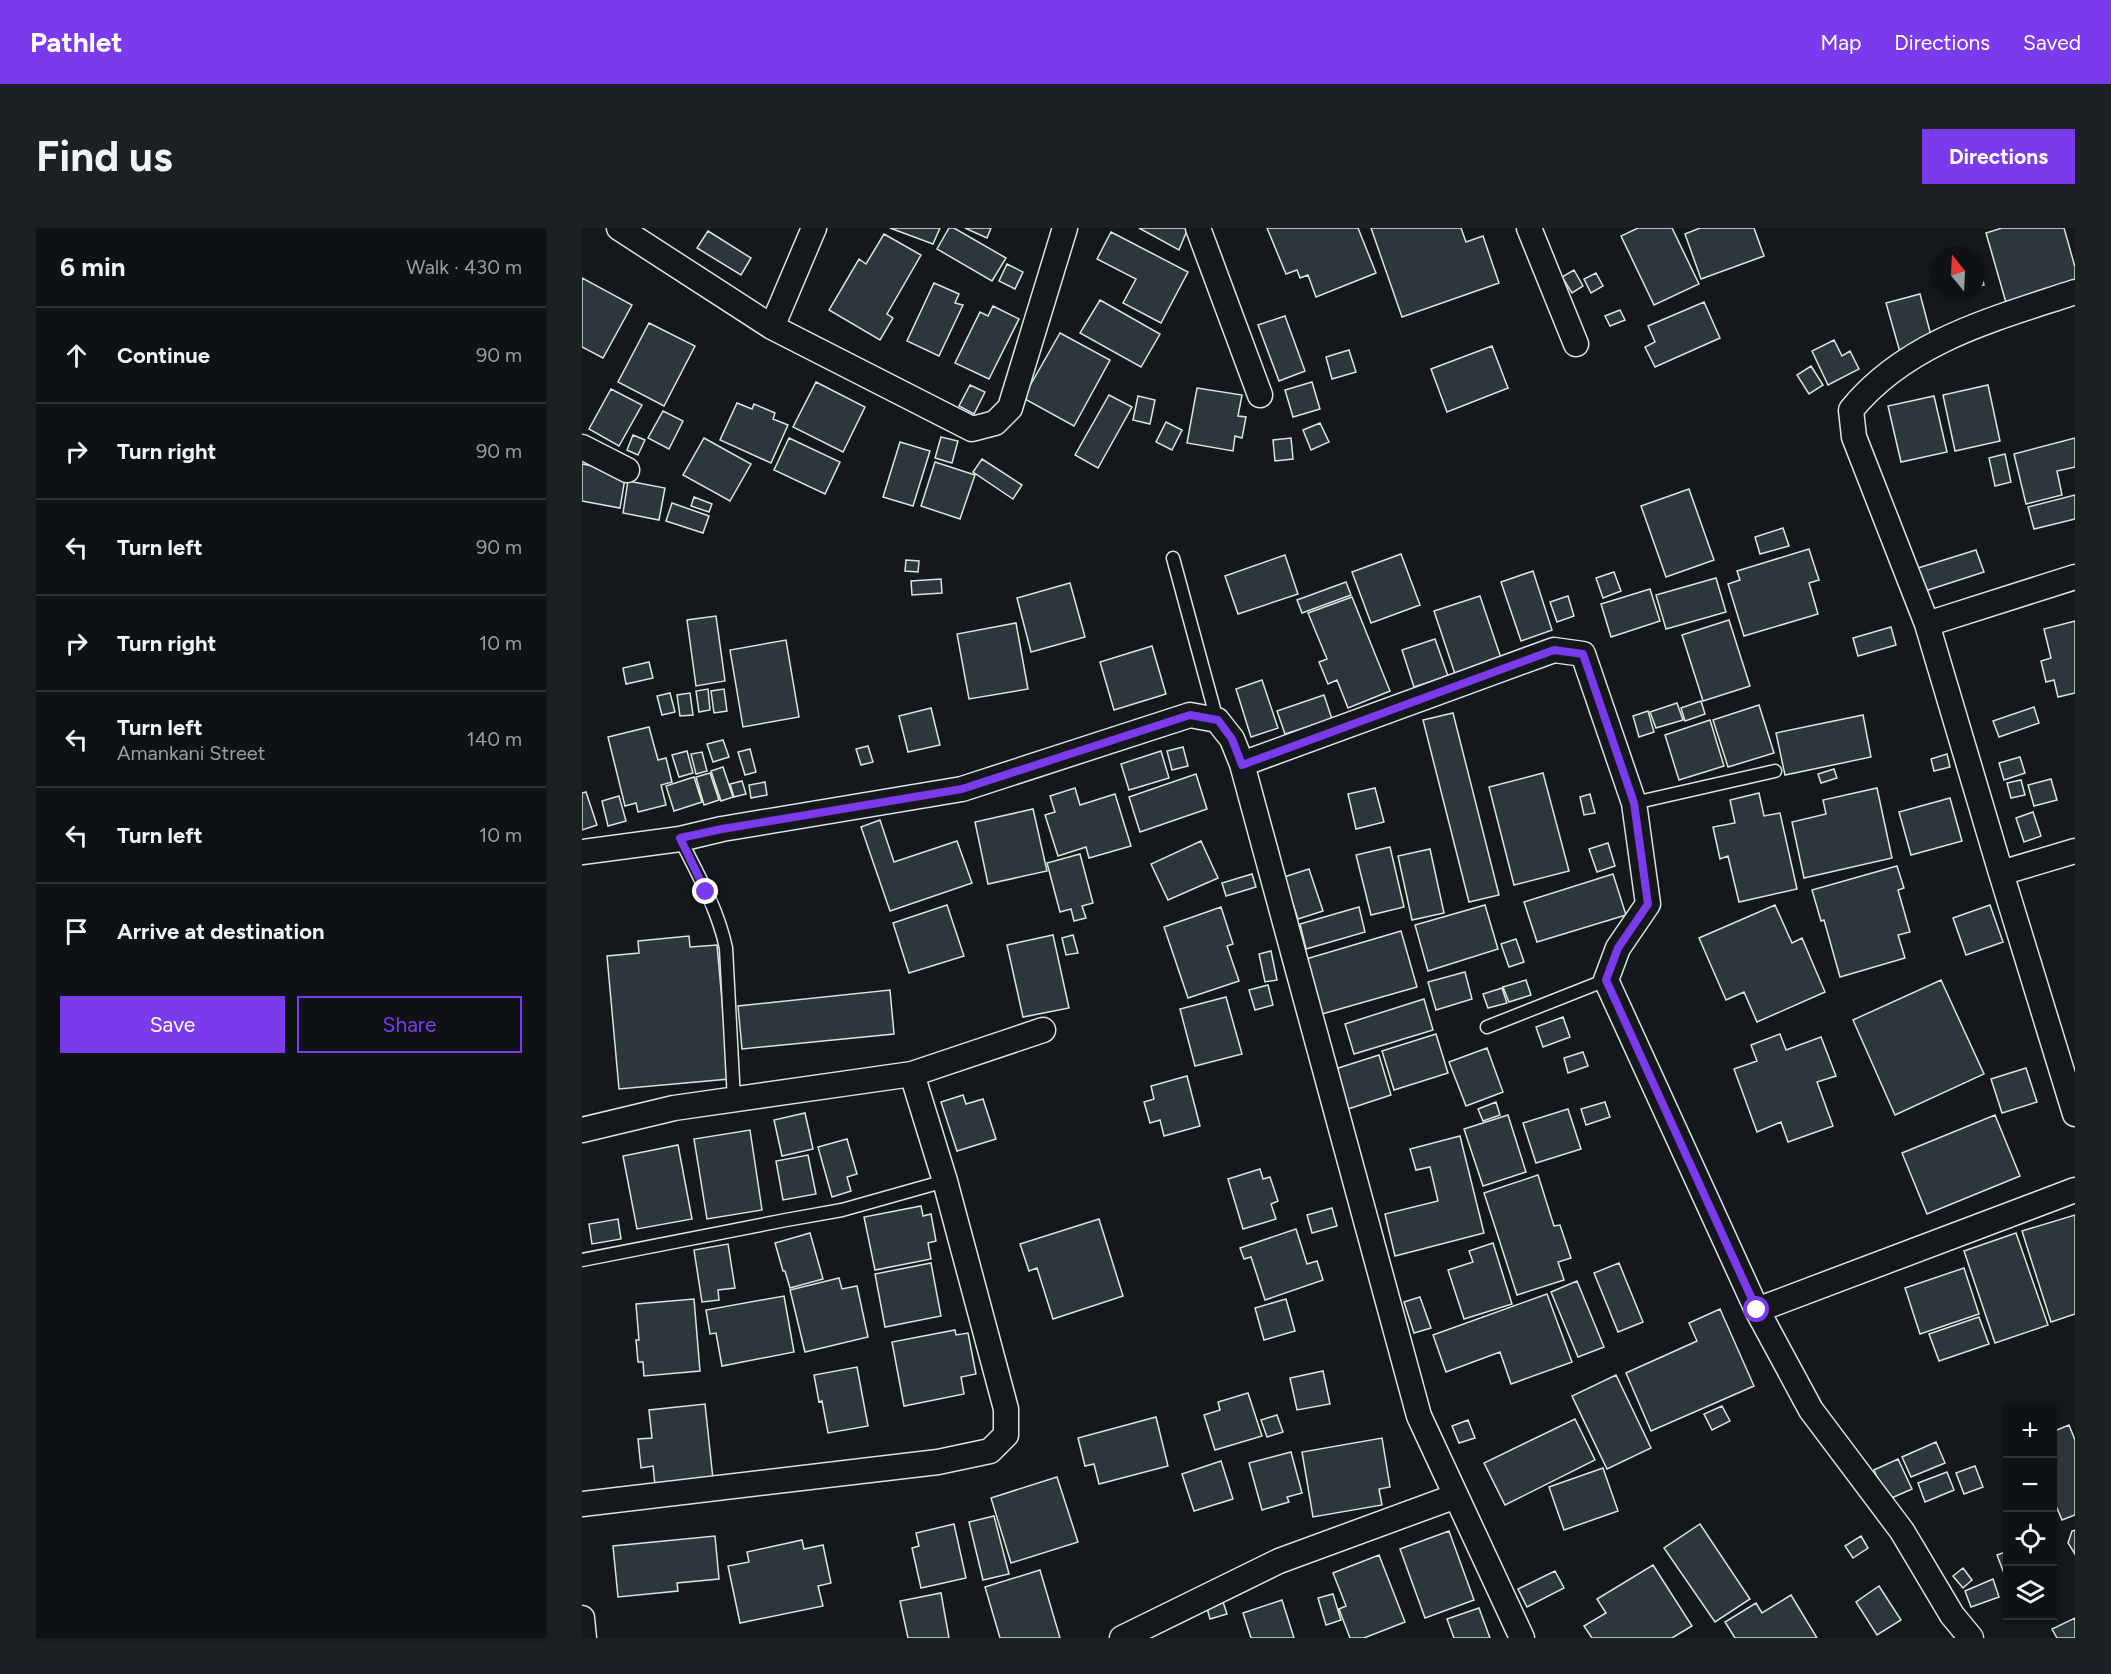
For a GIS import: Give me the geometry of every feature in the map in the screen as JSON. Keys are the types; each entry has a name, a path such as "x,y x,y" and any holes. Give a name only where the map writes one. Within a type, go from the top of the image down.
{"street":[{"path":"619,228 772,327 972,429 995,423 1011,408 1065,228"},
{"path":"772,327 814,228"},
{"path":"1198,228 1260,396"},
{"path":"1529,228 1576,344"},
{"path":"2075,292 1974,325 1903,362 1867,390 1851,410 1854,437 1927,624 2075,1114"},
{"path":"582,447 627,470"},
{"path":"1927,624 2075,577"},
{"path":"1242,765 1554,650 1583,654 1634,803 1648,904 1618,948 1606,980 1757,1310 1811,1410 1902,1531 1952,1615 1971,1638"},
{"path":"582,852 680,838 962,789 1190,715 1218,720 1232,739 1242,765 1419,1416 1522,1638"},
{"path":"2001,873 2075,851"},
{"path":"582,1130 674,1108 912,1074 1043,1030"},
{"path":"582,1504 938,1462 990,1451 1006,1435 1006,1408 945,1181 912,1074"},
{"path":"1757,1310 2075,1190"},
{"path":"1122,1638 1279,1561 1456,1496"},
{"path":"582,1618 584,1638"}],"lane":[{"path":"1173,558 1218,720"},
{"path":"1634,803 1774,771"},
{"path":"680,838 723,933 726,948 734,1100"},
{"path":"1487,1027 1606,980"},
{"path":"582,1260 842,1210 945,1181"}],"building":[{"path":"890,228 940,228 933,244"},
{"path":"949,228 954,228 1006,258 992,281 937,249"},
{"path":"965,228 991,228 987,238"},
{"path":"1139,228 1188,228 1179,250"},
{"path":"1267,228 1358,228 1376,273 1316,297 1308,275 1300,278 1297,270 1286,274"},
{"path":"1371,228 1461,228 1466,242 1483,236 1499,283 1402,317"},
{"path":"1638,228 1672,228 1699,284 1654,305 1621,236"},
{"path":"1700,228 1754,228 1764,256 1701,279 1685,234"},
{"path":"2002,228 2064,228 2075,267 2075,286 2007,306 1986,233"},
{"path":"708,231 751,258 741,275 697,248"},
{"path":"1111,232 1188,272 1161,323 1123,303 1136,279 1097,259"},
{"path":"884,234 921,255 887,314 893,318 880,340 829,310 859,259 866,264"},
{"path":"1007,264 1023,272 1015,289 999,281"},
{"path":"1574,270 1583,286 1572,293 1562,277"},
{"path":"1596,273 1603,286 1591,293 1584,279"},
{"path":"582,278 632,305 603,358 582,347"},
{"path":"934,283 959,294 955,303 963,305 939,356 907,341"},
{"path":"1920,294 1933,343 1900,352 1886,303"},
{"path":"1100,300 1160,334 1141,367 1080,333"},
{"path":"1704,302 1720,338 1655,367 1645,347 1655,342 1648,326"},
{"path":"993,306 1019,319 989,379 955,363 980,312 988,316"},
{"path":"1620,310 1625,320 1610,326 1605,316"},
{"path":"1285,316 1305,371 1279,381 1258,325"},
{"path":"649,323 695,346 664,406 618,382"},
{"path":"1060,333 1110,360 1074,426 1023,398"},
{"path":"1834,340 1842,356 1850,351 1859,369 1828,385 1812,351"},
{"path":"1492,346 1508,388 1447,412 1431,369"},
{"path":"1349,350 1356,372 1332,379 1326,357"},
{"path":"1811,366 1823,385 1809,394 1797,375"},
{"path":"816,382 865,407 843,452 793,427"},
{"path":"1312,382 1320,409 1293,417 1285,390"},
{"path":"970,385 985,392 974,414 959,406"},
{"path":"1988,385 2000,441 1955,451 1943,395"},
{"path":"1197,388 1242,395 1238,416 1246,417 1242,438 1235,436 1233,451 1187,443"},
{"path":"611,389 642,405 619,446 589,429"},
{"path":"1109,395 1132,407 1098,468 1075,455"},
{"path":"1138,396 1155,400 1150,424 1133,420"},
{"path":"1934,396 1947,452 1901,462 1888,406"},
{"path":"737,403 752,409 754,404 775,413 773,419 788,425 771,463 720,440"},
{"path":"663,411 683,421 669,449 648,438"},
{"path":"1166,422 1182,430 1172,450 1156,442"},
{"path":"1320,423 1329,442 1311,450 1303,430"},
{"path":"633,435 645,440 638,455 627,450"},
{"path":"941,437 958,441 952,463 935,458"},
{"path":"704,438 751,464 730,501 683,475"},
{"path":"789,438 840,462 825,494 774,470"},
{"path":"1291,438 1293,459 1275,461 1273,440"},
{"path":"2075,438 2075,467 2057,471 2062,495 2026,504 2014,454"},
{"path":"900,442 930,451 913,506 883,497"},
{"path":"2005,454 2011,482 1995,486 1989,458"},
{"path":"982,459 1022,485 1013,499 973,472"},
{"path":"935,462 975,475 960,519 921,506"},
{"path":"582,464 626,472 620,508 582,501"},
{"path":"628,481 665,488 659,520 623,513"},
{"path":"1689,489 1714,560 1666,577 1641,506"},
{"path":"2075,495 2075,519 2034,529 2028,507"},
{"path":"694,497 712,504 709,512 691,506"},
{"path":"672,503 709,516 703,533 666,521"},
{"path":"1783,528 1789,546 1760,554 1755,537"},
{"path":"1809,549 1819,580 1809,583 1818,614 1744,636 1728,584 1740,580 1737,571"},
{"path":"1976,550 1984,572 1925,591 1918,568"},
{"path":"1401,554 1420,605 1371,623 1352,572"},
{"path":"1285,555 1298,594 1238,614 1225,576"},
{"path":"906,560 919,561 918,572 905,571"},
{"path":"1533,571 1552,630 1521,641 1501,582"},
{"path":"1614,572 1621,591 1603,598 1596,578"},
{"path":"1716,578 1726,612 1666,629 1656,595"},
{"path":"941,579 942,593 912,595 911,581"},
{"path":"1346,582 1351,595 1302,613 1297,600"},
{"path":"1070,583 1085,637 1031,652 1017,598"},
{"path":"1650,589 1660,621 1611,637 1601,604"},
{"path":"1480,596 1502,661 1456,677 1434,611"},
{"path":"1568,596 1574,616 1557,622 1550,602"},
{"path":"1352,597 1390,691 1348,708 1337,680 1328,684 1319,662 1327,659 1308,613"},
{"path":"716,616 725,681 696,686 687,620"},
{"path":"1729,620 1750,686 1703,701 1682,635"},
{"path":"2075,621 2075,693 2058,697 2054,680 2046,682 2041,661 2051,658 2044,629"},
{"path":"1016,623 1028,689 969,699 957,634"},
{"path":"1891,627 1896,645 1858,656 1853,638"},
{"path":"1435,639 1448,676 1414,687 1402,650"},
{"path":"786,640 799,717 743,727 730,650"},
{"path":"1152,646 1166,694 1114,710 1100,662"},
{"path":"649,662 653,678 626,684 623,668"},
{"path":"1262,680 1278,728 1251,737 1236,689"},
{"path":"708,689 710,710 699,712 696,691"},
{"path":"724,689 727,711 714,713 711,691"},
{"path":"670,693 675,712 662,715 657,696"},
{"path":"690,693 693,715 680,716 677,695"},
{"path":"1324,695 1332,719 1285,734 1277,711"},
{"path":"1701,701 1705,714 1685,721 1681,708"},
{"path":"1677,703 1683,720 1656,728 1650,712"},
{"path":"1759,705 1774,753 1728,767 1713,720"},
{"path":"2034,707 2039,723 1999,737 1993,721"},
{"path":"931,708 940,745 908,752 899,716"},
{"path":"1648,711 1654,732 1639,737 1633,716"},
{"path":"1453,713 1499,895 1469,902 1423,720"},
{"path":"1863,715 1871,757 1785,775 1776,733"},
{"path":"1710,720 1724,766 1679,780 1665,735"},
{"path":"649,727 658,760 666,758 672,782 661,785 666,805 638,812 636,803 625,806 608,737"},
{"path":"723,740 729,757 713,762 707,744"},
{"path":"868,746 873,762 861,765 856,749"},
{"path":"1183,747 1188,766 1172,770 1167,751"},
{"path":"750,749 756,772 745,775 738,752"},
{"path":"687,751 693,773 679,777 672,755"},
{"path":"1161,751 1169,778 1129,790 1121,764"},
{"path":"702,752 707,771 696,774 691,754"},
{"path":"1947,754 1950,767 1934,771 1931,759"},
{"path":"2020,757 2025,773 2004,780 1999,763"},
{"path":"723,767 733,797 721,801 711,771"},
{"path":"1834,769 1837,778 1821,783 1818,774"},
{"path":"710,773 719,800 704,805 696,777"},
{"path":"1543,773 1569,871 1514,885 1489,787"},
{"path":"1196,774 1207,809 1140,832 1129,797"},
{"path":"694,777 702,802 674,811 666,786"},
{"path":"2051,779 2057,800 2034,806 2028,785"},
{"path":"2021,780 2025,795 2011,798 2007,783"},
{"path":"742,781 746,794 734,797 730,784"},
{"path":"765,782 767,795 751,798 749,785"},
{"path":"1075,788 1080,805 1115,794 1131,846 1089,858 1086,847 1058,856 1045,815 1055,812 1050,796"},
{"path":"1375,788 1384,822 1356,829 1348,794"},
{"path":"1877,788 1892,858 1804,878 1792,822 1826,814 1823,800"},
{"path":"586,792 597,825 582,830 582,793"},
{"path":"1759,793 1764,816 1780,813 1797,889 1739,902 1728,856 1720,859 1713,827 1735,823 1730,800"},
{"path":"1590,794 1595,813 1584,815 1580,797"},
{"path":"619,796 626,821 608,826 602,801"},
{"path":"1950,798 1962,841 1911,855 1899,812"},
{"path":"1033,809 1047,871 988,884 975,822"},
{"path":"2033,812 2041,836 2024,842 2016,818"},
{"path":"880,820 894,862 957,841 972,883 890,911 861,827"},
{"path":"1201,841 1218,878 1168,900 1151,864"},
{"path":"1608,843 1615,866 1597,872 1589,849"},
{"path":"1390,847 1404,907 1371,915 1356,855"},
{"path":"1430,849 1444,913 1412,920 1398,856"},
{"path":"1080,854 1093,903 1082,906 1086,918 1074,921 1071,909 1060,912 1047,863"},
{"path":"1897,866 1904,888 1898,890 1910,932 1898,935 1905,958 1840,977 1824,920 1821,921 1812,890"},
{"path":"1309,869 1323,911 1298,919 1284,877"},
{"path":"1252,874 1256,887 1226,896 1222,883"},
{"path":"1613,874 1626,915 1537,942 1524,902"},
{"path":"947,905 964,956 909,973 893,923"},
{"path":"1485,905 1498,949 1428,971 1415,925"},
{"path":"1775,905 1792,943 1802,938 1825,992 1757,1022 1744,992 1726,1000 1699,938"},
{"path":"1990,905 2003,942 1966,955 1953,918"},
{"path":"1221,907 1233,944 1227,946 1239,981 1188,998 1164,927"},
{"path":"1359,907 1365,932 1306,949 1300,924"},
{"path":"1401,931 1417,987 1322,1014 1306,959"},
{"path":"1053,935 1069,1008 1023,1017 1007,945"},
{"path":"1073,935 1078,953 1066,955 1062,938"},
{"path":"689,936 690,947 717,945 729,1079 619,1089 607,956 639,953 638,941"},
{"path":"1516,939 1524,962 1509,967 1501,944"},
{"path":"1271,951 1277,980 1265,982 1259,954"},
{"path":"1465,972 1472,999 1436,1010 1428,982"},
{"path":"1526,980 1531,995 1509,1002 1503,987"},
{"path":"1941,980 1984,1074 1895,1115 1853,1020"},
{"path":"1268,985 1273,1005 1255,1010 1249,990"},
{"path":"1502,988 1507,1003 1488,1008 1483,994"},
{"path":"890,990 894,1034 742,1049 738,1006"},
{"path":"1226,997 1242,1054 1195,1066 1180,1009"},
{"path":"1424,999 1433,1030 1354,1054 1345,1024"},
{"path":"1563,1017 1570,1037 1543,1047 1536,1027"},
{"path":"1436,1034 1448,1073 1394,1090 1382,1051"},
{"path":"1780,1034 1786,1050 1821,1037 1836,1076 1817,1082 1833,1126 1788,1142 1781,1122 1757,1132 1734,1069 1757,1061 1751,1045"},
{"path":"1487,1048 1503,1092 1466,1106 1449,1062"},
{"path":"1583,1052 1588,1066 1568,1073 1564,1058"},
{"path":"1379,1055 1391,1095 1345,1110 1332,1070"},
{"path":"2026,1068 2037,1102 2002,1113 1991,1079"},
{"path":"1187,1076 1200,1126 1164,1136 1160,1120 1150,1123 1144,1102 1154,1099 1151,1086"},
{"path":"963,1095 966,1104 983,1099 996,1139 957,1151 941,1102"},
{"path":"1496,1102 1500,1115 1483,1121 1478,1109"},
{"path":"1605,1102 1610,1117 1586,1125 1581,1109"},
{"path":"1568,1109 1581,1149 1536,1163 1523,1123"},
{"path":"805,1113 813,1149 782,1156 774,1120"},
{"path":"1508,1115 1526,1172 1483,1186 1464,1129"},
{"path":"1995,1115 2020,1176 1927,1214 1902,1153"},
{"path":"750,1130 762,1210 707,1219 694,1139"},
{"path":"1460,1136 1484,1233 1395,1256 1385,1214 1438,1201 1430,1167 1416,1170 1410,1149"},
{"path":"847,1139 857,1174 847,1177 851,1191 832,1197 818,1147"},
{"path":"678,1145 692,1219 637,1229 623,1156"},
{"path":"808,1155 816,1194 783,1200 776,1161"},
{"path":"1260,1169 1263,1179 1270,1177 1278,1201 1271,1204 1276,1219 1243,1229 1228,1179"},
{"path":"1538,1175 1554,1226 1560,1225 1571,1258 1558,1262 1564,1280 1517,1295 1484,1193"},
{"path":"921,1206 923,1216 931,1214 936,1241 928,1243 931,1259 875,1270 864,1217"},
{"path":"1332,1208 1337,1226 1312,1233 1307,1215"},
{"path":"2075,1215 2075,1314 2051,1322 2022,1231"},
{"path":"618,1219 621,1239 592,1244 589,1224"},
{"path":"1099,1219 1123,1296 1053,1319 1037,1268 1029,1271 1020,1244"},
{"path":"1296,1229 1307,1264 1317,1261 1323,1280 1265,1300 1251,1257 1244,1259 1240,1248"},
{"path":"810,1233 823,1279 790,1288 775,1243"},
{"path":"2016,1233 2048,1325 1995,1343 1964,1251"},
{"path":"1493,1243 1512,1304 1464,1319 1448,1270 1473,1262 1469,1251"},
{"path":"728,1244 735,1288 718,1290 719,1300 702,1302 694,1250"},
{"path":"931,1263 941,1316 885,1327 875,1274"},
{"path":"1619,1263 1643,1322 1618,1332 1594,1273"},
{"path":"1964,1268 1979,1314 1920,1334 1905,1288"},
{"path":"839,1278 842,1289 857,1286 868,1337 805,1352 790,1290"},
{"path":"1577,1281 1604,1347 1578,1357 1551,1292"},
{"path":"1547,1294 1572,1362 1511,1384 1500,1352 1446,1372 1433,1335"},
{"path":"784,1296 794,1352 722,1366 716,1333 710,1334 706,1310"},
{"path":"1420,1297 1431,1328 1414,1333 1404,1302"},
{"path":"694,1299 700,1371 644,1376 643,1362 638,1362 636,1304"},
{"path":"1286,1299 1295,1331 1264,1340 1255,1308"},
{"path":"1720,1309 1754,1386 1651,1431 1626,1373 1697,1341 1689,1323"},
{"path":"1979,1317 1989,1344 1939,1361 1929,1334"},
{"path":"955,1330 956,1335 968,1333 976,1374 961,1377 964,1394 904,1406 892,1342"},
{"path":"857,1367 868,1426 828,1433 814,1375"},
{"path":"1323,1371 1330,1404 1297,1410 1290,1378"},
{"path":"1616,1375 1651,1448 1607,1469 1572,1396"},
{"path":"1248,1393 1262,1436 1215,1450 1204,1415 1220,1410 1218,1402"},
{"path":"705,1404 713,1479 655,1485 653,1466 641,1468 638,1439 652,1438 649,1410"},
{"path":"1722,1406 1730,1421 1712,1430 1704,1414"},
{"path":"1277,1415 1283,1432 1267,1437 1261,1420"},
{"path":"1156,1417 1168,1466 1099,1484 1094,1464 1085,1466 1078,1438"},
{"path":"1575,1419 1595,1460 1505,1505 1484,1463"},
{"path":"1468,1420 1475,1438 1459,1443 1452,1426"},
{"path":"2069,1425 2075,1440 2075,1515 2062,1520 2057,1508 2057,1430"},
{"path":"1382,1438 1390,1487 1379,1489 1382,1505 1313,1517 1302,1452"},
{"path":"1936,1442 1945,1463 1911,1477 1902,1457"},
{"path":"1291,1452 1302,1493 1287,1497 1289,1502 1262,1510 1249,1463"},
{"path":"1898,1459 1912,1489 1887,1500 1874,1470"},
{"path":"1221,1461 1233,1499 1194,1511 1182,1474"},
{"path":"1975,1466 1983,1487 1964,1494 1956,1473"},
{"path":"1603,1468 1618,1511 1564,1530 1549,1487"},
{"path":"1947,1472 1954,1490 1925,1502 1918,1483"},
{"path":"1057,1477 1078,1542 1011,1563 991,1498"},
{"path":"994,1516 1009,1574 983,1580 969,1522"},
{"path":"954,1524 966,1578 921,1588 912,1548 919,1546 916,1533"},
{"path":"1700,1524 1750,1599 1715,1622 1664,1548"},
{"path":"2075,1530 2075,1554 2068,1543 2072,1531"},
{"path":"1449,1531 1474,1600 1425,1618 1400,1549"},
{"path":"715,1536 719,1579 677,1583 678,1591 618,1597 613,1546"},
{"path":"1861,1536 1868,1548 1853,1558 1845,1546"},
{"path":"802,1540 804,1549 823,1545 831,1583 818,1586 823,1606 740,1623 728,1566 749,1562 747,1552"},
{"path":"2003,1553 2003,1571 1997,1555"},
{"path":"1379,1555 1405,1622 1364,1638 1350,1638 1339,1609 1346,1606 1333,1573"},
{"path":"1653,1565 1692,1626 1672,1638 1592,1638 1584,1626 1606,1613 1597,1599"},
{"path":"1963,1568 1972,1580 1963,1588 1953,1576"},
{"path":"1040,1570 1060,1638 1000,1638 985,1587"},
{"path":"1555,1571 1564,1588 1527,1607 1518,1589"},
{"path":"1993,1579 1999,1597 1971,1607 1965,1591"},
{"path":"1879,1586 1901,1620 1877,1635 1856,1602"},
{"path":"941,1593 949,1638 908,1638 900,1601"},
{"path":"1333,1594 1341,1620 1326,1625 1318,1598"},
{"path":"1791,1595 1817,1638 1735,1638 1725,1622 1756,1603 1762,1613"},
{"path":"1221,1596 1227,1614 1210,1619 1205,1601"},
{"path":"1282,1600 1294,1638 1251,1638 1243,1613"},
{"path":"1479,1608 1490,1638 1454,1638 1447,1619"},
{"path":"2075,1618 2075,1638 2057,1638 2052,1629"}],"route":[{"path":"706,892 680,838 962,789 1190,715 1218,720 1232,739 1242,765 1554,650 1583,654 1634,803 1648,904 1618,948 1606,980 1757,1310"}]}
